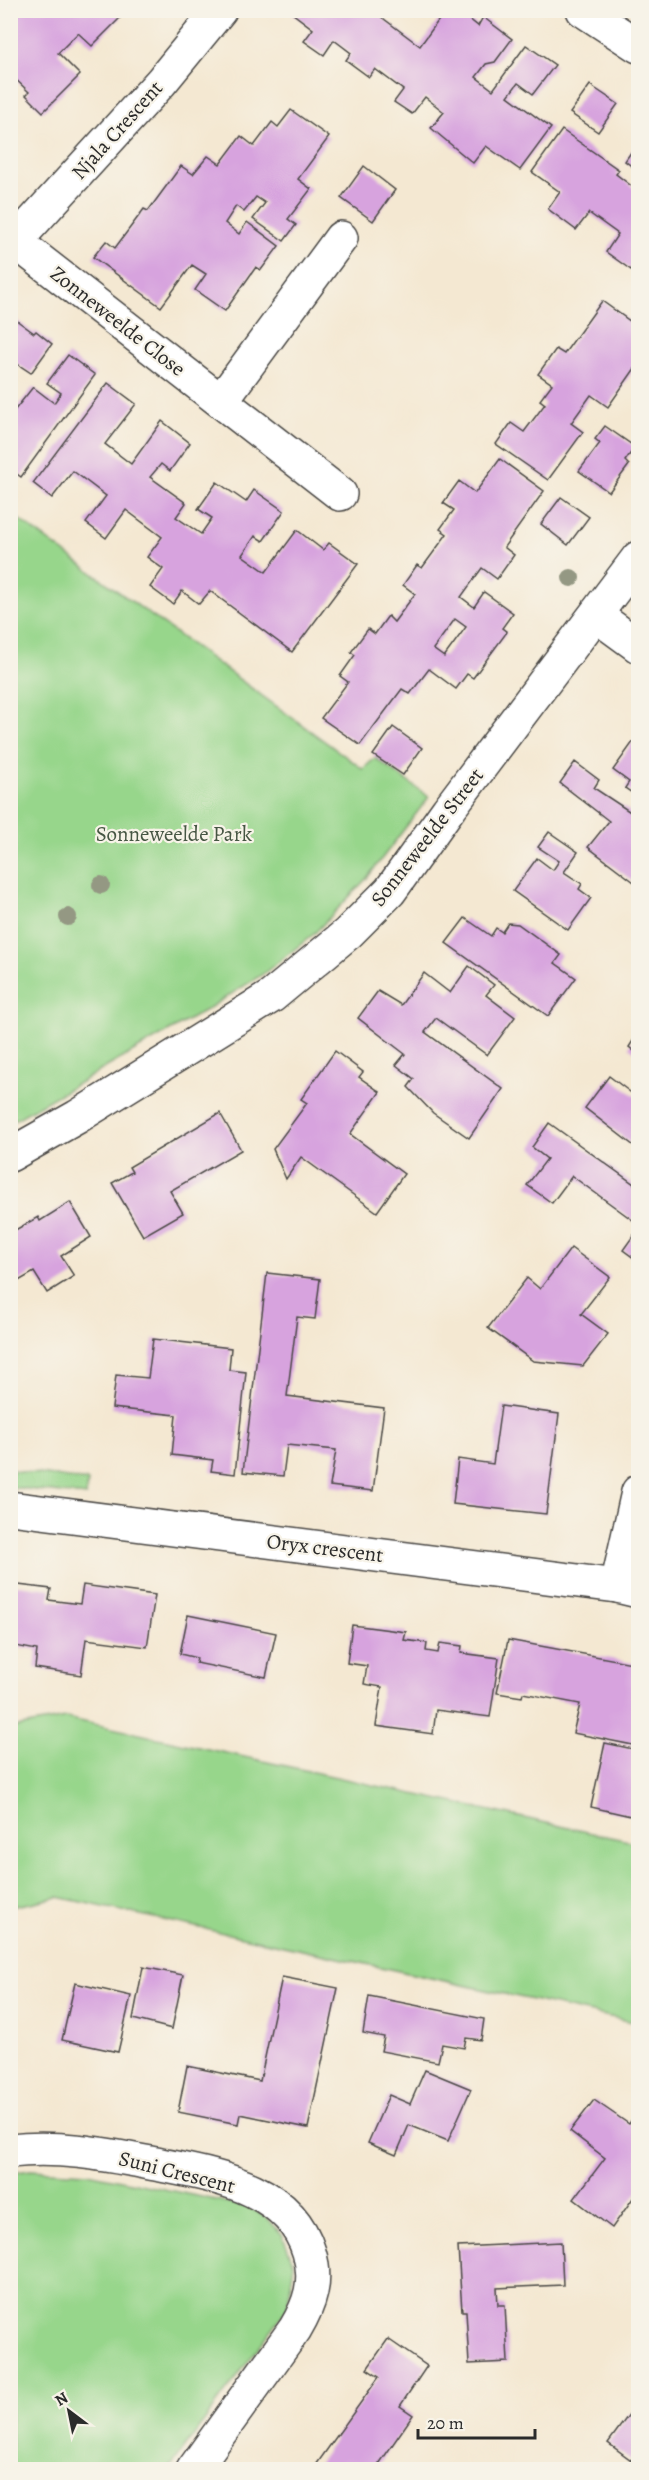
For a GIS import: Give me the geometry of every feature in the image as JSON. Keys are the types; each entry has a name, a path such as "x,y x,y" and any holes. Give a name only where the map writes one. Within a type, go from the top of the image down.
{"street":[{"name":"Njala Crescent","path":"13,244 161,82 220,10"},
{"path":"582,10 639,46"},
{"path":"221,401 341,238"},
{"name":"Zonneweelde Close","path":"13,244 340,494"},
{"name":"Sonneweelde Street","path":"10,1155 77,1117 272,996 348,933 390,891 448,810 639,558"},
{"path":"597,616 639,646"},
{"path":"628,1588 639,1492"},
{"name":"Oryx crescent","path":"10,1508 628,1588"},
{"name":"Suni Crescent","path":"10,2151 71,2149 201,2174 272,2199 286,2210 306,2240 314,2274 313,2292 307,2309 295,2330 193,2469"}],"green space":[{"name":"Sonneweelde Park","path":"10,513 363,769 375,758 429,797 367,878 314,934 263,974 206,1010 11,1122"},
{"path":"11,1470 88,1481 86,1496 11,1487"},
{"path":"66,1718 638,1843 638,2023 58,1897 11,1907 11,1728"},
{"path":"30,2170 88,2173 249,2207 267,2218 282,2234 294,2264 287,2309 169,2469 11,2470 11,2173"}],"building":[{"path":"10,10 113,10 120,18 92,46 78,33 58,53 80,75 43,112 26,95 29,92 10,74"},
{"path":"288,10 372,10 420,46 446,10 458,10 478,26 483,17 512,39 495,62 486,64 476,77 493,90 526,45 555,65 533,94 518,83 508,96 551,128 520,170 486,146 473,163 431,128 444,112 425,97 412,114 394,102 403,90 375,69 369,77 346,60 351,53 334,40 324,55 304,41 313,29"},
{"path":"590,85 618,104 598,132 570,113"},
{"path":"291,110 329,137 298,179 311,189 288,219 296,225 284,241 253,219 265,203 256,197 244,212 236,206 225,223 239,234 247,222 279,246 261,270 256,267 225,311 195,290 206,274 192,265 161,307 93,257 106,241 115,248 144,209 148,211 181,166 193,174 208,156 220,164 241,136 254,146 272,122 278,127"},
{"path":"562,130 619,170 616,174 638,191 638,266 635,263 631,270 606,252 618,234 589,213 576,230 548,209 560,192 532,172"},
{"path":"638,142 638,171 625,161"},
{"path":"364,166 395,190 373,221 341,198"},
{"path":"602,301 638,327 638,364 608,407 591,395 571,423 583,432 548,480 496,444 511,423 524,432 545,404 540,400 552,384 538,374 556,349 564,354"},
{"path":"12,317 34,333 36,331 52,344 31,373 10,359"},
{"path":"68,355 95,375 21,477 10,469 10,408 14,411 33,387 54,403 61,393 47,383"},
{"path":"108,383 136,404 105,444 131,464 162,421 190,443 170,471 161,464 150,477 186,503 176,517 201,534 212,518 198,509 217,482 246,502 254,490 284,511 263,541 255,536 242,555 266,572 297,530 323,550 329,543 358,564 292,652 210,591 199,604 182,591 173,604 150,587 163,569 147,557 162,537 126,510 106,538 86,523 106,496 73,471 52,498 33,483"},
{"path":"605,426 635,447 625,461 629,465 609,492 579,471 600,443 595,439"},
{"path":"500,459 544,491 504,547 514,555 497,579 482,568 461,597 474,607 484,592 513,613 502,628 507,632 473,678 467,674 456,689 429,669 410,694 402,689 360,745 321,718 348,682 340,676 355,655 351,652 368,629 375,634 388,616 394,622 415,594 403,585 417,565 422,568 447,534 440,529 454,510 443,503 459,481 475,493","holes":["455,619 466,627 444,657 433,649"]},
{"path":"561,497 589,517 568,545 541,524"},
{"path":"393,727 422,748 403,775 373,755"},
{"path":"638,735 638,797 625,788 629,782 613,770"},
{"path":"575,762 599,780 594,788 638,817 638,876 634,882 588,847 609,821 560,783"},
{"path":"549,832 578,852 564,872 582,884 579,889 591,898 568,930 513,891 537,858 553,870 559,861 538,847"},
{"path":"465,918 491,936 496,928 502,932 508,923 518,924 561,955 555,963 576,978 548,1016 446,943"},
{"path":"469,966 494,985 486,995 515,1017 487,1055 436,1018 425,1032 503,1089 469,1138 433,1113 408,1087 414,1079 396,1065 405,1054 358,1018 378,991 401,1005 424,973 450,993"},
{"path":"638,1033 638,1054 629,1047"},
{"path":"335,1051 363,1072 359,1077 380,1092 350,1134 404,1174 377,1212 301,1157 286,1179 273,1149 307,1103 301,1099"},
{"path":"609,1076 638,1098 638,1149 585,1108"},
{"path":"220,1113 241,1150 170,1191 183,1213 143,1236 112,1183 132,1172 129,1167"},
{"path":"549,1123 638,1187 638,1215 634,1221 572,1176 552,1203 527,1185 547,1159 532,1147"},
{"path":"70,1202 91,1237 61,1256 74,1276 47,1293 34,1272 10,1286 10,1233 38,1217 40,1221"},
{"path":"638,1229 638,1261 623,1250"},
{"path":"571,1248 610,1277 581,1314 608,1334 583,1366 533,1361 488,1328 527,1278 540,1289"},
{"path":"267,1273 320,1279 315,1319 297,1317 287,1396 384,1408 373,1491 330,1486 336,1450 287,1445 283,1476 243,1472"},
{"path":"153,1339 231,1348 229,1370 246,1372 235,1474 211,1471 213,1460 172,1455 176,1415 112,1408 116,1375 148,1378"},
{"path":"501,1406 559,1414 546,1514 453,1504 458,1459 493,1464"},
{"path":"10,1584 51,1589 49,1600 80,1604 83,1585 155,1595 147,1647 86,1639 81,1675 35,1668 37,1650 10,1645"},
{"path":"188,1615 276,1633 266,1677 196,1663 197,1658 180,1654"},
{"path":"352,1625 406,1632 404,1640 427,1643 426,1651 438,1653 440,1643 462,1646 461,1653 499,1658 490,1717 436,1710 433,1734 376,1726 382,1687 364,1684 367,1666 347,1663"},
{"path":"508,1640 638,1664 638,1746 573,1733 580,1704 523,1693 522,1697 497,1693"},
{"path":"605,1743 638,1750 638,1802 635,1817 591,1807"},
{"path":"143,1967 183,1975 172,2029 133,2019"},
{"path":"282,1977 338,1988 308,2128 240,2114 238,2124 178,2112 187,2066 260,2081"},
{"path":"75,1983 131,1996 118,2052 62,2040"},
{"path":"369,1996 484,2019 481,2040 466,2038 464,2048 442,2044 438,2062 381,2051 384,2037 363,2033"},
{"path":"425,2070 471,2089 448,2141 409,2125 396,2155 368,2143 389,2095 410,2104"},
{"path":"594,2100 629,2124 638,2110 638,2191 612,2228 574,2199 605,2158 570,2131"},
{"path":"561,2242 563,2285 497,2288 498,2305 505,2305 508,2362 469,2364 466,2311 462,2311 458,2247"},
{"path":"388,2339 427,2366 400,2406 413,2415 375,2470 324,2470 316,2465 379,2377 367,2369"},
{"path":"630,2413 638,2419 638,2465 608,2443"}]}
